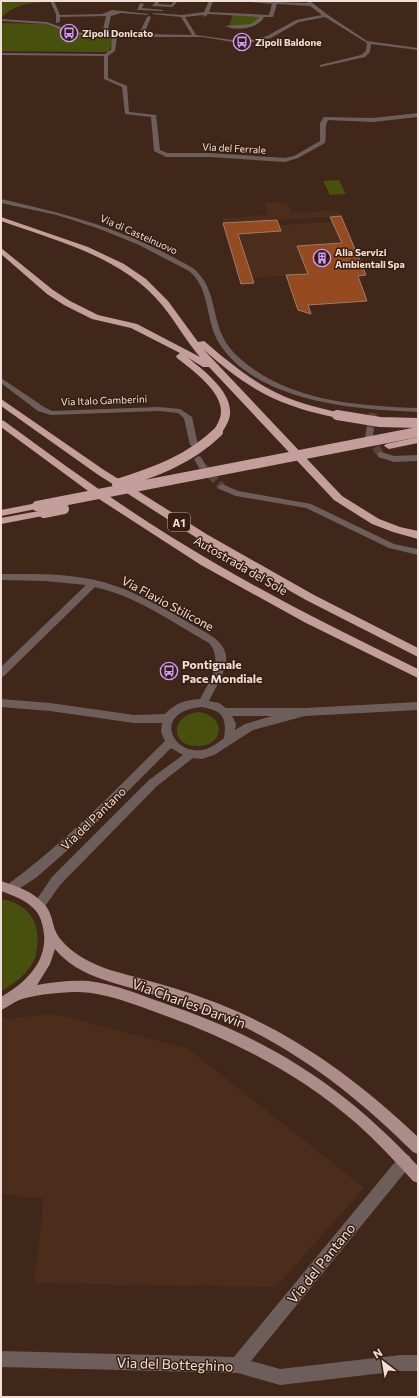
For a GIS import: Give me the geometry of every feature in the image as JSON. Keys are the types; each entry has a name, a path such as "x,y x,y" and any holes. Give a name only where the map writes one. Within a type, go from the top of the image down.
{"highway":[{"path":"1,219 85,249 120,266 143,281 160,298 202,354 338,498 354,510 376,522 418,535"},
{"path":"1,250 50,292 66,303 95,317 134,326 197,359 210,369 316,482 334,499 351,512 374,525 418,538"},
{"path":"179,323 237,374 264,390 293,403 337,415 380,422 418,423"},
{"path":"1,521 158,472 199,450 218,432 226,412 224,402 218,391 194,367 158,339"},
{"name":"Autostrada del Sole","path":"1,402 72,453 152,506 245,562 367,628 418,653"},
{"name":"Autostrada del Sole","path":"1,423 77,479 137,520 230,576 358,646 418,674"},
{"path":"40,509 418,432"},
{"path":"1,512 40,509 418,441"}],"main road":[{"path":"1,1004 22,993 31,985 42,970 48,954 50,934 46,917 38,905 27,895 6,888"},
{"name":"Via Charles Darwin","path":"50,934 68,955 88,966 109,975 219,1009 286,1043 323,1066 359,1093 418,1147"},
{"name":"Via Charles Darwin","path":"22,993 80,986 99,988 185,1016 233,1034 295,1069 329,1092 382,1137 418,1176"}],"street":[{"path":"55,1 52,1 60,17 58,26"},
{"path":"141,36 157,3 172,6 176,1"},
{"path":"206,14 211,1"},
{"path":"244,1 275,4 310,3 326,16 369,43 418,49"},
{"path":"142,4 140,9 151,14 183,18 206,14"},
{"path":"107,14 121,12 182,16 231,14 271,16 275,4"},
{"path":"47,24 60,17 107,14 151,14 188,11"},
{"path":"115,14 121,12"},
{"path":"104,35 107,14"},
{"path":"224,32 231,14"},
{"path":"1,20 47,24 58,26 79,34 195,36 224,32 242,26 257,24 260,22 263,15"},
{"path":"224,32 239,41 262,39 274,35 295,22 326,16"},
{"path":"183,18 195,36"},
{"path":"1,54 106,55 113,51 115,35"},
{"path":"322,66 364,56 368,52 369,43"},
{"name":"Via del Ferrale","path":"106,55 106,79 124,86 127,113 154,116 157,151 166,155 290,159 323,142 323,123 326,118 373,120 418,115"},
{"name":"Via di Castelnuovo","path":"1,202 50,212 92,224 158,252 197,275 206,291 213,312 216,333 222,344 238,362 261,377 288,390 325,400 374,410 418,410"},
{"name":"Via Italo Gamberini","path":"1,380 42,409 51,413 159,409 180,411 188,417 194,445"},
{"path":"381,455 394,459 418,458"},
{"path":"222,487 236,493 308,506 392,546 418,552"},
{"name":"Via Flavio Stilicone","path":"1,577 64,579 93,583 116,589 212,641 218,647 221,659 214,681 203,703"},
{"path":"1,673 93,583"},
{"path":"1,703 39,706 140,719 161,720 169,718 182,706 194,703 203,703 216,706 224,712 231,723 229,739"},
{"path":"224,712 305,712 414,707"},
{"path":"169,718 166,732 171,742 179,749 191,754 202,754 219,749 229,739 250,727 305,712"},
{"name":"Via del Pantano","path":"6,888 40,868 86,827 171,742"},
{"name":"Via del Pantano","path":"38,905 56,881 153,783 191,754"},
{"name":"Via del Pantano","path":"238,1365 405,1161"},
{"name":"Via del Botteghino","path":"1,1359 238,1365 280,1377 401,1362 418,1363"}],"shaded area":[{"path":"287,202 292,213 337,211 341,216 223,223 222,218 267,215 265,203"},
{"path":"332,222 354,270 336,243 297,246 319,304 297,275 252,278 238,234 281,231 279,225"},
{"path":"55,1014 189,1049 364,1188 276,1287 34,1283 44,1199 1,1194 1,1019"}],"green space":[{"path":"1,1 45,2 16,7 1,18"},
{"path":"233,15 262,16 251,25 229,26"},
{"path":"1,23 45,24 75,34 114,37 109,52 1,51"},
{"path":"339,180 346,194 330,195 323,181"},
{"path":"198,712 208,714 214,719 218,725 219,731 217,737 212,742 205,745 196,746 181,741 177,730 178,724 182,718 189,714"},
{"path":"1,899 10,901 25,909 34,921 38,938 35,957 30,967 19,979 1,991"}],"building":[{"name":"Alia Servizi Ambientali Spa","path":"341,216 366,275 358,276 367,301 308,305 311,314 298,310 286,275 308,274 297,246 342,243 330,217"},
{"path":"277,220 281,231 238,234 254,283 241,284 223,223"}],"tunnel":[{"path":"370,429 373,413"},
{"path":"369,437 381,455"},
{"path":"202,466 222,487"}],"place":[{"name":"Zipoli Donicato","path":"69,33"},
{"name":"Zipoli Baldone","path":"242,42"},
{"name":"Alia Servizi Ambientali Spa","path":"322,258"},
{"name":"Pontignale Pace Mondiale","path":"169,671"}]}
